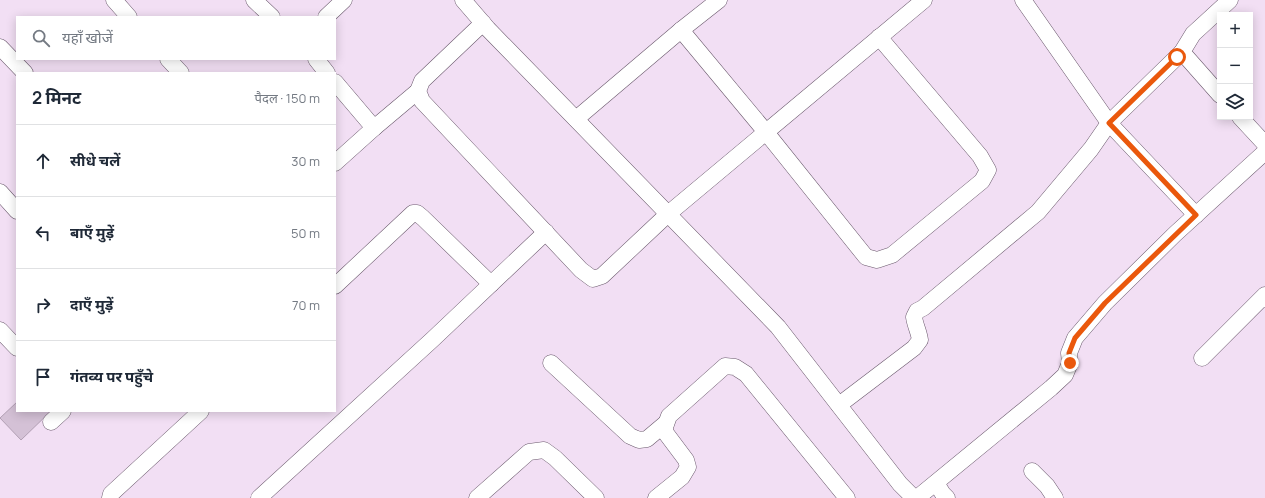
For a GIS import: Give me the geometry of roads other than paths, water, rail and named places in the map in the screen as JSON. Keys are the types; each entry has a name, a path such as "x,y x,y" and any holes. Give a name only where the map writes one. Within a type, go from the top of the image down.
{"street":[{"path":"114,0 128,16"},
{"path":"254,0 271,16"},
{"path":"327,16 344,0"},
{"path":"463,0 483,23 778,327 900,484 915,498 936,483 1066,375 1070,363 1069,353 1075,338 1105,303 1196,215 1265,152"},
{"path":"576,119 681,30 719,0"},
{"path":"418,91 422,101 581,270 593,279 602,276 668,214 765,131 924,0"},
{"path":"1023,0 1109,123 1196,215"},
{"path":"839,405 914,348 920,340 920,333 916,327 914,317 917,311 1038,212 1091,149 1109,123 1182,52 1193,34 1230,0"},
{"path":"336,162 418,91 422,81 483,23"},
{"path":"681,30 765,131 866,257 877,260 892,254 982,181 988,170 980,156 879,37"},
{"path":"0,47 24,72"},
{"path":"1182,52 1217,93"},
{"path":"169,60 180,72"},
{"path":"317,60 326,72"},
{"path":"336,83 374,128"},
{"path":"1243,120 1265,144"},
{"path":"0,192 16,210"},
{"path":"336,285 412,213 418,213 491,284"},
{"path":"259,498 433,339 546,232"},
{"path":"1202,358 1265,295"},
{"path":"0,330 16,347"},
{"path":"551,363 630,436 639,440 647,438 666,423"},
{"path":"656,498 682,477 688,467 686,460 665,432 666,423 669,416 725,366 735,367 746,374 847,498"},
{"path":"51,422 62,412"},
{"path":"110,498 110,494 200,412"},
{"path":"476,498 529,452 544,450 555,458 596,498"},
{"path":"1032,471 1047,486 1055,498"},
{"path":"936,483 947,498"}]}
